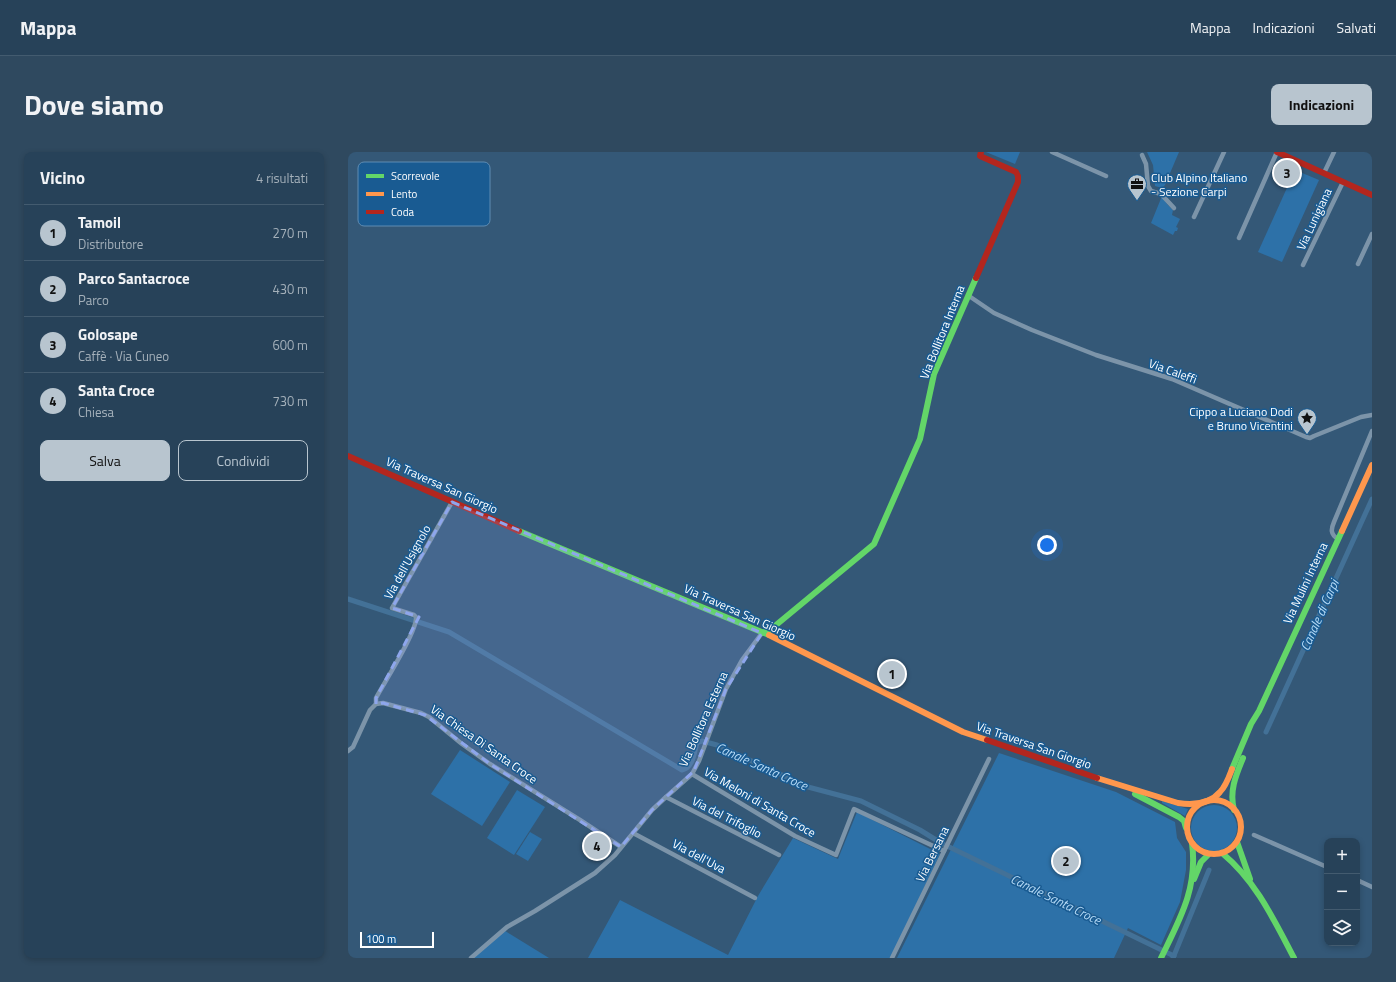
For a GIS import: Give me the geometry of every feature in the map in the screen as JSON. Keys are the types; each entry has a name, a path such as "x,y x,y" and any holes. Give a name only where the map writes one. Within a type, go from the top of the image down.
{"main road":[{"name":"Via Bollitora Interna","path":"762,632 770,630 874,544 920,439 934,374 1018,180 1016,172 980,156 981,152"},
{"path":"1277,152 1372,195"},
{"name":"Via Traversa San Giorgio","path":"348,456 523,533 762,632 963,732 1122,787 1178,803 1190,805 1203,803"},
{"name":"Via Mulini Interna","path":"1203,803 1216,797 1225,786 1251,724 1259,711 1372,465"},
{"name":"Via Mulini Interna","path":"1235,811 1232,801 1235,781 1256,725 1259,711"},
{"name":"Via Traversa San Giorgio","path":"1122,787 1179,817 1184,821 1187,832"},
{"path":"1191,886 1194,854 1192,843 1187,832 1189,817 1195,809 1203,803 1210,801 1224,802 1235,811 1239,818 1240,834 1230,849 1222,853 1209,854 1202,852 1192,843"},
{"path":"1236,842 1252,883 1294,958"},
{"path":"1222,853 1231,859 1252,883"},
{"path":"1161,958 1187,901 1191,886 1201,862 1209,854"}],"street":[{"path":"1052,152 1106,176"},
{"path":"1194,217 1224,152"},
{"path":"1239,238 1277,152"},
{"path":"1324,173 1334,152"},
{"path":"1142,156 1146,164 1148,186 1151,191 1161,194 1174,208"},
{"name":"Via Lunigiana","path":"1303,265 1343,182"},
{"path":"1358,264 1372,234"},
{"name":"Via Caleffi","path":"969,296 994,313 1032,330 1096,355 1172,379 1306,437 1310,438 1361,417 1372,415"},
{"path":"1338,539 1333,536 1332,532 1334,522 1372,431"},
{"name":"Via dell'Usignolo","path":"376,704 376,698 406,644 416,622 414,615 392,608 452,502"},
{"name":"Via Bollitora Esterna","path":"471,958 507,927 595,873 615,855 666,797 692,774 696,768 731,679 742,660 762,632"},
{"name":"Via Chiesa Di Santa Croce","path":"376,704 383,703 412,710 425,715 490,764 621,847"},
{"path":"348,751 353,747 370,710 376,704"},
{"name":"Via Bersana","path":"892,958 989,759"},
{"name":"Via Meloni di Santa Croce","path":"692,774 795,836 836,855 854,809 945,850"},
{"name":"Via del Trifoglio","path":"666,797 779,855"},
{"name":"Via dell'Uva","path":"633,833 755,898"},
{"path":"1254,835 1324,866"},
{"path":"1360,881 1372,887"}],"highlighted area":[{"path":"452,502 762,633 726,689 694,771 652,810 621,847 490,764 425,715 383,703 376,704 376,698 419,617 392,608"}],"shaded area":[{"path":"986,152 1020,152 1015,164"},
{"path":"1147,152 1179,152 1165,185 1162,188 1155,186 1153,165"},
{"path":"1295,170 1319,180 1282,262 1258,252"},
{"path":"1162,196 1173,210 1172,215 1180,219 1176,227 1178,228 1177,231 1175,231 1173,235 1151,223"},
{"path":"460,750 510,782 482,826 431,794"},
{"path":"999,753 1116,792 1175,822 1177,838 1186,852 1186,870 1180,902 1161,945 1128,928 1114,958 897,958"},
{"path":"517,790 545,807 514,855 487,838"},
{"path":"1162,801 1188,809 1185,816 1162,803"},
{"path":"1214,805 1227,809 1233,815 1237,828 1233,841 1227,847 1214,851 1201,847 1195,841 1191,828 1195,815 1201,809"},
{"path":"857,812 940,854 891,958 588,958 620,900 728,955 758,896 793,838 838,859"},
{"path":"530,832 542,839 528,861 516,854"},
{"path":"502,929 549,958 470,958"}],"waterway":[{"name":"Canale di Carpi","path":"1266,732 1372,499"},
{"name":"Canale Santa Croce","path":"348,599 449,632 682,770 686,769 691,763 697,743 702,741 717,745 808,787 861,801 920,830 941,843 1174,956"},
{"name":"Canale di Carpi","path":"1173,958 1209,870"}],"traffic: fast":[{"path":"762,633 770,630 874,544 920,439 934,374 976,278"},
{"path":"519,531 769,635"},
{"path":"1232,769 1251,724 1259,711 1342,531"},
{"path":"1234,810 1232,796 1233,790 1243,758"},
{"path":"1135,794 1179,817 1184,821 1186,828"},
{"path":"1237,842 1250,879"},
{"path":"1161,958 1181,916 1190,889 1193,859 1192,843"},
{"path":"1222,853 1245,876 1263,902 1294,958"},
{"path":"1194,879 1201,862 1209,854"}],"traffic: slow":[{"path":"1342,531 1372,465"},
{"path":"769,635 963,732 987,740"},
{"path":"1097,778 1178,803 1195,804 1216,796 1224,787 1232,769"},
{"path":"1214,800 1224,802 1233,808 1239,817 1241,827 1239,837 1233,846 1224,852 1214,854 1204,852 1195,846 1189,837 1187,827 1189,817 1195,808 1204,802 1214,800"}],"traffic: jam":[{"path":"976,278 1018,182 1016,172 980,156 981,152"},
{"path":"1277,152 1372,195"},
{"path":"348,456 519,531"},
{"path":"987,740 1097,778"}],"place":[{"name":"Golosape","path":"1287,173"},
{"name":"Club Alpino Italiano - Sezione Carpi","path":"1137,201"},
{"name":"Cippo a Luciano Dodi e Bruno Vicentini","path":"1307,435"},
{"name":"Tamoil","path":"892,674"},
{"name":"Santa Croce","path":"597,846"},
{"name":"Parco Santacroce","path":"1066,861"}]}
